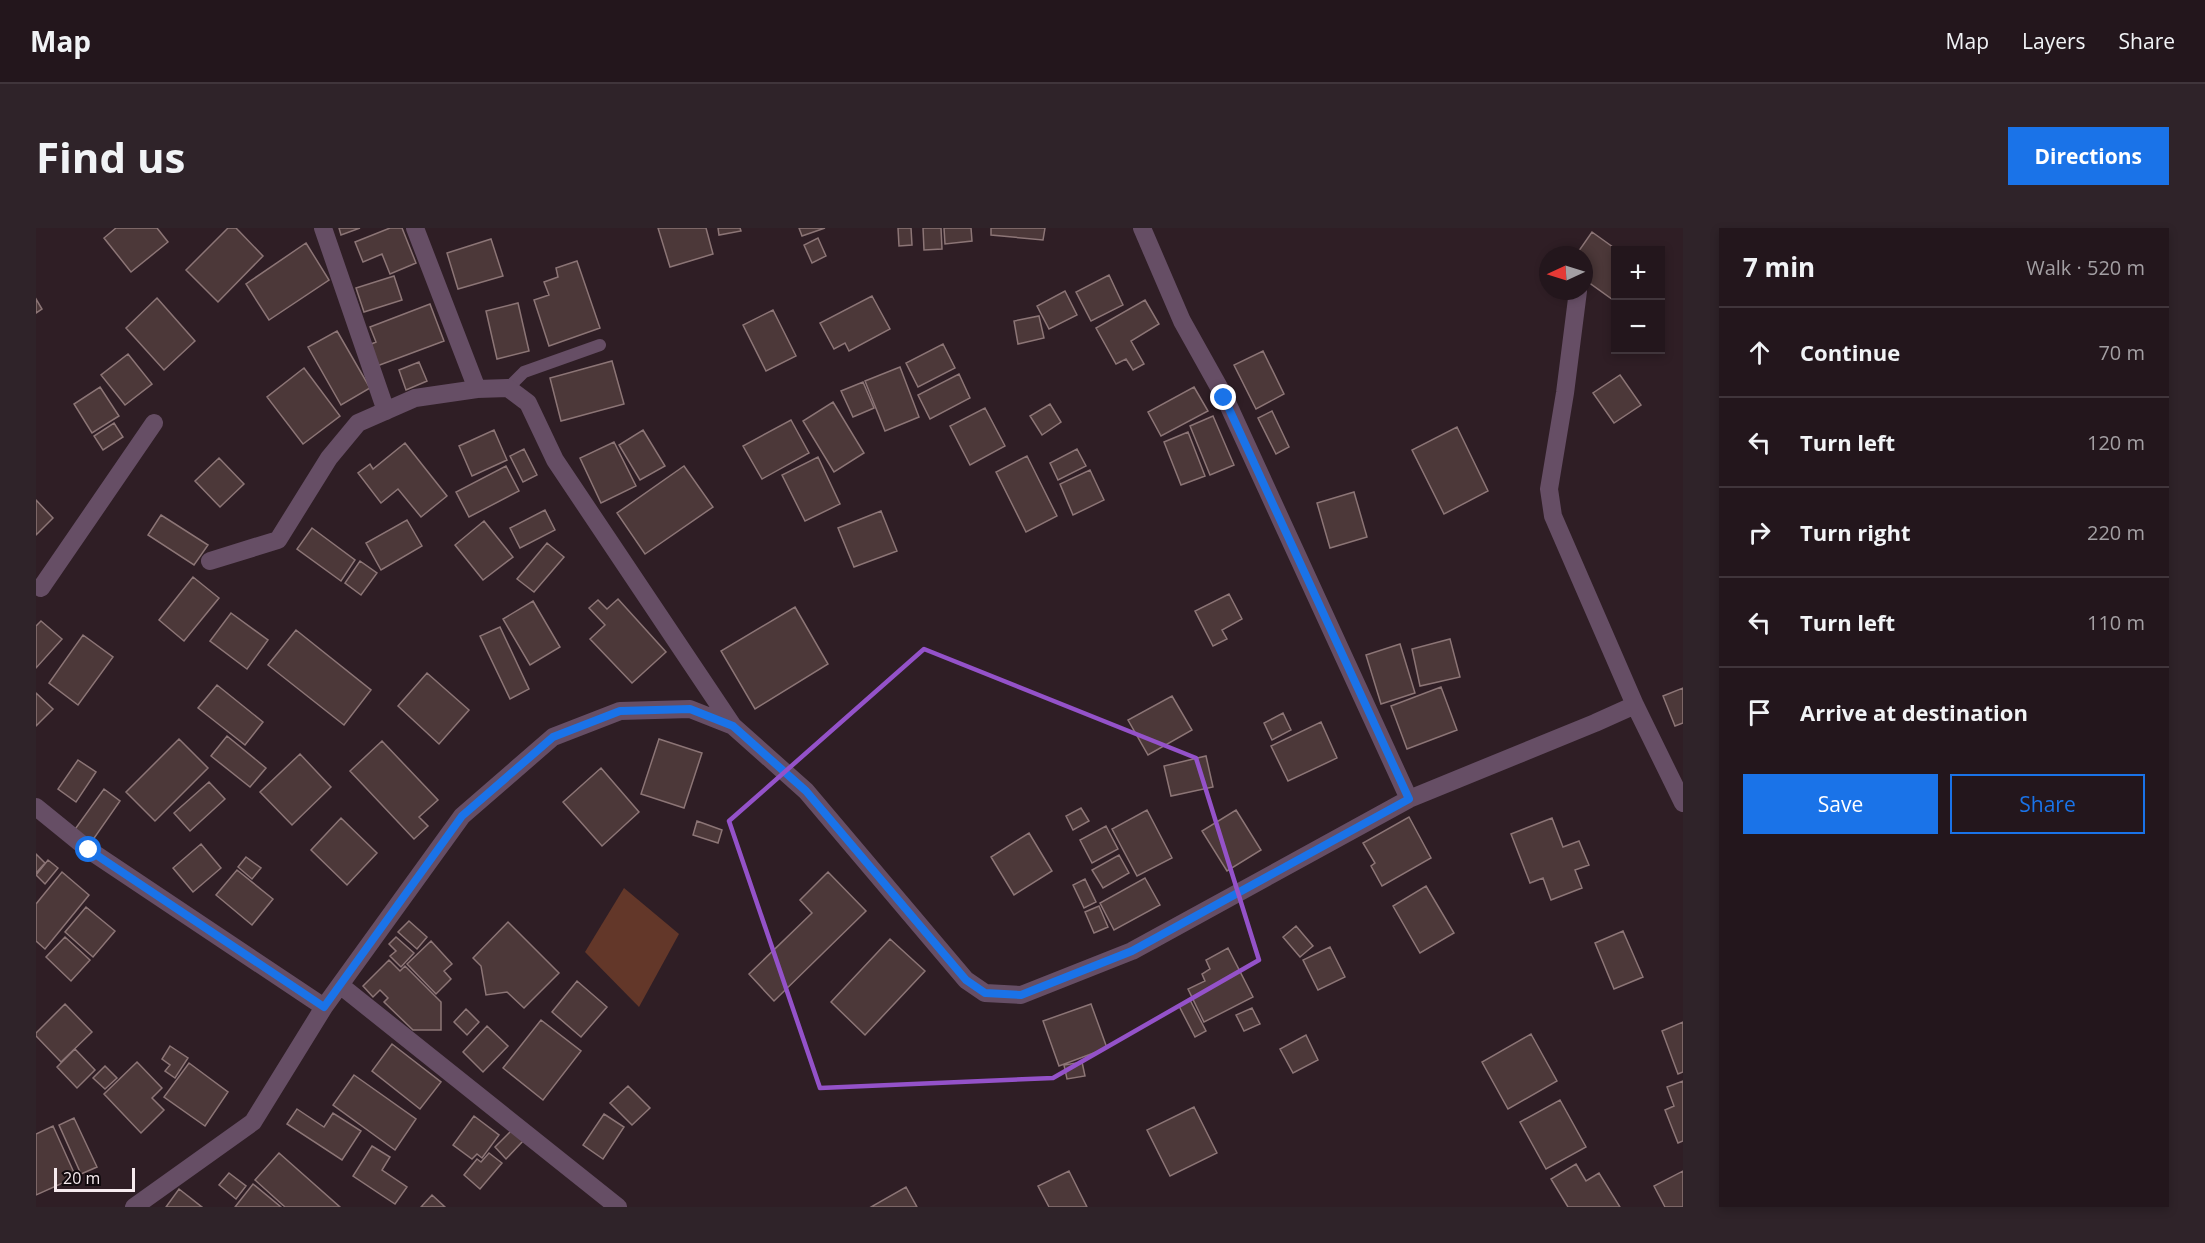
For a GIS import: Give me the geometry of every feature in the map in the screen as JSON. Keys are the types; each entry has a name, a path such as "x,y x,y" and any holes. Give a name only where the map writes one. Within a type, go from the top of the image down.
{"street":[{"path":"323,228 386,411"},
{"path":"415,228 477,389"},
{"path":"1142,228 1182,321 1224,398 1409,799"},
{"path":"1577,300 1549,489 1553,516 1635,705 1683,803"},
{"path":"210,561 278,540 329,458 358,423 415,398 477,389 508,388 528,403 555,460 733,726 806,791 966,980 985,993 1021,995 1132,951 1409,799 1635,705"},
{"path":"38,589 154,423"},
{"path":"134,1207 253,1122 324,1007 462,816 553,737 620,711 690,709 733,726"},
{"path":"36,807 89,850 324,1007"},
{"path":"340,985 618,1207"}],"lane":[{"path":"508,388 524,372 600,345"}],"highlighted area":[{"path":"924,649 1196,758 1259,960 1053,1078 820,1088 729,821"}],"shaded area":[{"path":"624,888 679,934 639,1007 585,952"}],"building":[{"path":"116,228 157,228 168,242 131,272 104,238"},
{"path":"228,228 236,228 263,256 218,302 186,270"},
{"path":"339,228 360,228 341,235"},
{"path":"390,228 402,228 416,263 390,274 382,254 363,262 355,242"},
{"path":"658,228 706,228 713,254 670,267"},
{"path":"718,228 740,228 741,231 719,235"},
{"path":"799,228 825,228 802,236"},
{"path":"898,228 911,228 912,245 899,246"},
{"path":"923,228 941,228 942,249 924,250"},
{"path":"944,228 971,228 972,241 945,244"},
{"path":"991,228 1045,228 1043,240 991,235"},
{"path":"1592,232 1611,246 1611,298 1593,285 1593,246 1582,246"},
{"path":"818,238 826,256 812,263 804,245"},
{"path":"491,239 503,276 458,289 447,253"},
{"path":"306,243 329,280 269,320 246,284"},
{"path":"577,261 600,328 549,346 534,300 549,295 544,282 558,277 556,268"},
{"path":"1109,275 1123,305 1091,321 1076,292"},
{"path":"394,276 402,300 364,312 356,288"},
{"path":"1065,291 1077,315 1049,329 1037,306"},
{"path":"872,296 890,329 849,351 845,343 834,349 820,323"},
{"path":"157,298 195,341 164,370 126,328"},
{"path":"36,299 42,309 36,313"},
{"path":"1145,300 1159,324 1131,341 1144,364 1133,370 1126,359 1116,364 1096,328"},
{"path":"518,303 529,351 497,359 486,311"},
{"path":"430,304 444,341 377,366 369,345 376,342 370,327"},
{"path":"773,310 796,356 766,371 743,325"},
{"path":"1039,316 1044,338 1018,344 1014,321"},
{"path":"337,331 370,388 341,405 308,347"},
{"path":"943,344 955,368 918,387 906,363"},
{"path":"1263,351 1284,394 1256,409 1234,365"},
{"path":"128,354 152,384 125,405 101,375"},
{"path":"612,361 624,404 561,421 550,378"},
{"path":"419,362 427,381 406,390 399,370"},
{"path":"900,367 919,417 885,431 865,381"},
{"path":"304,368 340,416 303,444 267,397"},
{"path":"959,374 970,398 930,419 918,395"},
{"path":"1620,375 1641,405 1614,423 1593,393"},
{"path":"863,382 874,408 853,417 841,391"},
{"path":"100,387 119,416 92,433 74,404"},
{"path":"1194,387 1208,411 1161,436 1148,412"},
{"path":"833,402 864,453 834,472 803,421"},
{"path":"1050,404 1061,422 1042,435 1030,416"},
{"path":"985,408 1005,446 970,465 950,426"},
{"path":"1272,411 1289,447 1276,454 1258,418"},
{"path":"1213,416 1234,465 1210,475 1190,426"},
{"path":"791,420 809,453 762,479 743,446"},
{"path":"114,423 123,437 103,450 94,436"},
{"path":"1457,427 1488,491 1444,514 1412,450"},
{"path":"494,430 507,460 472,476 459,446"},
{"path":"643,430 665,466 640,480 619,445"},
{"path":"1188,432 1205,476 1181,485 1164,442"},
{"path":"614,442 636,486 601,503 580,458"},
{"path":"405,443 447,496 421,517 398,489 381,503 358,473 370,464 373,469"},
{"path":"524,449 537,475 523,482 510,456"},
{"path":"1077,449 1086,466 1058,480 1050,463"},
{"path":"1027,456 1057,516 1026,532 996,472"},
{"path":"818,457 840,504 805,521 782,475"},
{"path":"219,458 244,484 220,507 195,481"},
{"path":"506,466 519,491 469,517 456,492"},
{"path":"684,466 713,507 645,554 617,513"},
{"path":"1090,470 1104,500 1073,515 1060,484"},
{"path":"1354,492 1367,537 1330,548 1317,503"},
{"path":"36,500 53,518 36,535"},
{"path":"545,510 555,530 520,548 510,528"},
{"path":"881,511 897,551 854,567 838,528"},
{"path":"161,515 208,545 194,565 148,535"},
{"path":"407,520 422,546 381,570 366,543"},
{"path":"484,521 513,557 483,580 455,545"},
{"path":"312,528 355,560 341,581 297,549"},
{"path":"547,543 564,557 534,592 517,579"},
{"path":"360,561 377,573 361,595 345,583"},
{"path":"193,577 219,598 184,641 159,620"},
{"path":"1229,594 1242,619 1222,630 1227,639 1213,646 1195,611"},
{"path":"618,599 666,652 632,683 590,639 605,625 589,608 598,600 607,609"},
{"path":"533,601 560,647 530,665 503,619"},
{"path":"795,607 828,664 755,709 721,651"},
{"path":"231,613 268,640 247,669 210,641"},
{"path":"41,621 62,639 36,668 36,626"},
{"path":"500,627 529,689 510,699 480,636"},
{"path":"296,630 371,690 344,725 268,665"},
{"path":"83,635 113,657 78,705 49,683"},
{"path":"1450,639 1460,677 1420,686 1412,649"},
{"path":"1400,644 1415,693 1381,704 1366,655"},
{"path":"427,673 469,710 439,744 398,706"},
{"path":"217,685 263,722 245,745 198,708"},
{"path":"1441,687 1457,730 1407,749 1391,706"},
{"path":"1683,688 1683,723 1675,726 1663,696"},
{"path":"36,693 53,709 36,726"},
{"path":"1172,696 1192,730 1148,755 1128,720"},
{"path":"1283,713 1291,730 1272,740 1264,723"},
{"path":"1321,722 1337,758 1288,781 1271,746"},
{"path":"227,736 266,768 250,787 211,756"},
{"path":"179,739 208,768 155,821 126,792"},
{"path":"659,739 702,753 684,808 641,794"},
{"path":"382,741 438,800 419,817 428,826 414,839 350,771"},
{"path":"300,754 331,787 292,825 260,792"},
{"path":"1206,756 1213,787 1171,796 1164,766"},
{"path":"78,760 96,772 76,802 58,789"},
{"path":"601,768 639,812 602,846 563,802"},
{"path":"209,782 225,799 190,831 174,813"},
{"path":"104,789 120,801 90,844 73,832"},
{"path":"1081,808 1089,821 1073,830 1066,816"},
{"path":"1147,810 1172,858 1137,876 1112,829"},
{"path":"1236,810 1261,850 1227,871 1202,831"},
{"path":"1409,817 1431,858 1382,886 1371,866 1375,863 1363,843"},
{"path":"341,818 377,853 347,885 311,850"},
{"path":"1552,818 1563,847 1579,841 1589,865 1575,870 1582,888 1551,900 1543,878 1530,883 1511,834"},
{"path":"697,821 722,830 718,843 693,835"},
{"path":"1106,826 1118,849 1092,863 1080,840"},
{"path":"1029,833 1052,871 1014,895 991,857"},
{"path":"201,844 221,868 193,892 173,868"},
{"path":"36,854 45,863 36,873"},
{"path":"1119,855 1129,873 1103,888 1092,870"},
{"path":"246,857 261,868 252,879 238,867"},
{"path":"48,860 58,868 45,884 36,875"},
{"path":"237,870 273,899 252,925 216,895"},
{"path":"62,872 89,895 45,949 36,941 36,904"},
{"path":"828,872 866,911 774,1001 749,974 812,913 800,900"},
{"path":"1145,878 1160,905 1114,930 1100,903"},
{"path":"1085,879 1096,902 1084,908 1073,885"},
{"path":"1426,886 1454,933 1420,953 1393,906"},
{"path":"1099,906 1108,927 1094,933 1085,912"},
{"path":"86,907 115,931 93,957 65,932"},
{"path":"409,921 427,937 417,949 398,932"},
{"path":"508,922 559,973 524,1008 507,992 486,995 481,966 473,958"},
{"path":"1296,926 1313,946 1300,957 1283,937"},
{"path":"1623,931 1643,977 1614,989 1595,943"},
{"path":"65,937 90,960 71,981 46,957"},
{"path":"396,937 414,953 401,967 390,956 396,951 389,944"},
{"path":"890,939 925,971 865,1035 831,1002"},
{"path":"431,941 452,964 444,971 451,979 436,994 407,964"},
{"path":"1330,947 1345,977 1318,990 1303,960"},
{"path":"1228,948 1253,997 1204,1022 1188,989 1205,981 1202,974 1210,969 1206,960"},
{"path":"389,960 400,971 405,966 441,1002 441,1030 413,1030 384,1002 388,998 380,990 373,997 363,986"},
{"path":"577,981 607,1007 581,1037 552,1012"},
{"path":"1190,1000 1206,1031 1195,1037 1179,1006"},
{"path":"65,1004 92,1032 61,1062 36,1036 36,1033"},
{"path":"1091,1004 1107,1048 1059,1066 1043,1021"},
{"path":"1252,1008 1260,1024 1244,1031 1236,1015"},
{"path":"466,1009 479,1022 467,1035 454,1022"},
{"path":"541,1020 581,1051 543,1100 503,1068"},
{"path":"1683,1022 1683,1072 1678,1074 1662,1031"},
{"path":"487,1026 508,1046 483,1072 463,1052"},
{"path":"1531,1034 1557,1081 1508,1109 1482,1062"},
{"path":"1306,1035 1318,1060 1293,1073 1280,1049"},
{"path":"392,1044 441,1082 420,1109 372,1071"},
{"path":"170,1046 188,1058 175,1078 165,1071 170,1065 162,1059"},
{"path":"75,1049 95,1070 77,1088 57,1067"},
{"path":"137,1062 162,1088 152,1098 164,1110 141,1133 104,1094"},
{"path":"1082,1062 1085,1076 1067,1079 1064,1065"},
{"path":"189,1063 228,1092 205,1126 164,1097"},
{"path":"105,1066 117,1078 105,1089 93,1078"},
{"path":"354,1075 416,1119 395,1150 333,1105"},
{"path":"1683,1081 1683,1141 1678,1143 1665,1110 1674,1106 1667,1087"},
{"path":"628,1086 650,1108 632,1125 610,1103"},
{"path":"1560,1100 1586,1147 1546,1169 1520,1122"},
{"path":"1194,1107 1217,1153 1170,1176 1147,1130"},
{"path":"297,1109 324,1127 333,1113 361,1131 342,1160 287,1124"},
{"path":"604,1114 624,1127 603,1159 583,1145"},
{"path":"474,1116 499,1135 482,1158 477,1154 472,1159 453,1145"},
{"path":"74,1118 97,1167 81,1174 59,1125"},
{"path":"53,1126 76,1177 36,1195 36,1134"},
{"path":"512,1130 523,1141 506,1159 495,1147"},
{"path":"372,1146 390,1157 382,1170 407,1187 395,1204 353,1176"},
{"path":"279,1153 340,1207 285,1207 255,1180"},
{"path":"489,1153 502,1163 480,1189 464,1175 477,1159 481,1162"},
{"path":"1576,1164 1586,1181 1599,1173 1620,1207 1568,1207 1551,1179"},
{"path":"1069,1171 1087,1207 1049,1207 1038,1186"},
{"path":"1683,1171 1683,1207 1665,1207 1654,1186"},
{"path":"229,1173 246,1186 236,1199 219,1185"},
{"path":"253,1184 281,1207 235,1207"},
{"path":"906,1187 917,1207 871,1207"},
{"path":"179,1189 202,1207 166,1207"},
{"path":"432,1195 445,1207 421,1207"}],"route":[{"path":"89,850 324,1007 462,816 553,737 620,711 690,709 733,726 806,791 966,980 985,993 1021,995 1132,951 1409,799 1224,398"}]}
